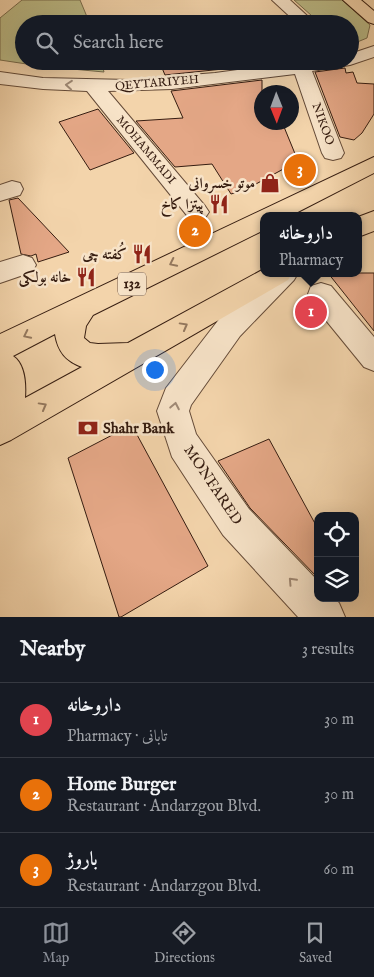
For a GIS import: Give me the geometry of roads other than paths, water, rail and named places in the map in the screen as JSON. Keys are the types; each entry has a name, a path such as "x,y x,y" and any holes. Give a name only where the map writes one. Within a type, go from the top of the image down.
{"main road":[{"path":"351,0 374,19"},
{"path":"277,212 374,164"},
{"path":"362,226 374,220"},
{"name":"132","path":"0,348 260,221"},
{"path":"0,430 271,277"},
{"path":"83,308 69,328 68,336 72,346 80,353 90,358 104,359 140,351"},
{"path":"0,364 7,369 11,386 10,405 0,425"}],"street":[{"path":"280,0 298,15"},
{"path":"359,57 374,51"},
{"name":"QEYTARIYEH","path":"0,78 94,87 153,84 283,70"},
{"name":"NIKOO","path":"303,70 333,153"},
{"name":"MOHAMMADI","path":"94,87 197,212"},
{"name":"MONFARED","path":"281,277 230,327 177,398 173,411 184,445 236,522 325,617"},
{"path":"321,294 374,358"}],"place":[{"name":"باروژ","path":"300,170"},
{"name":"موتو خسروانی","path":"270,183"},
{"name":"پیتزا کاخ","path":"219,204"},
{"name":"Home Burger","path":"195,231"},
{"name":"کُفته چی","path":"142,254"},
{"name":"خانه بولکی","path":"86,277"},
{"name":"داروخانه","path":"311,312"},
{"name":"Shahr Bank","path":"88,428"}]}
